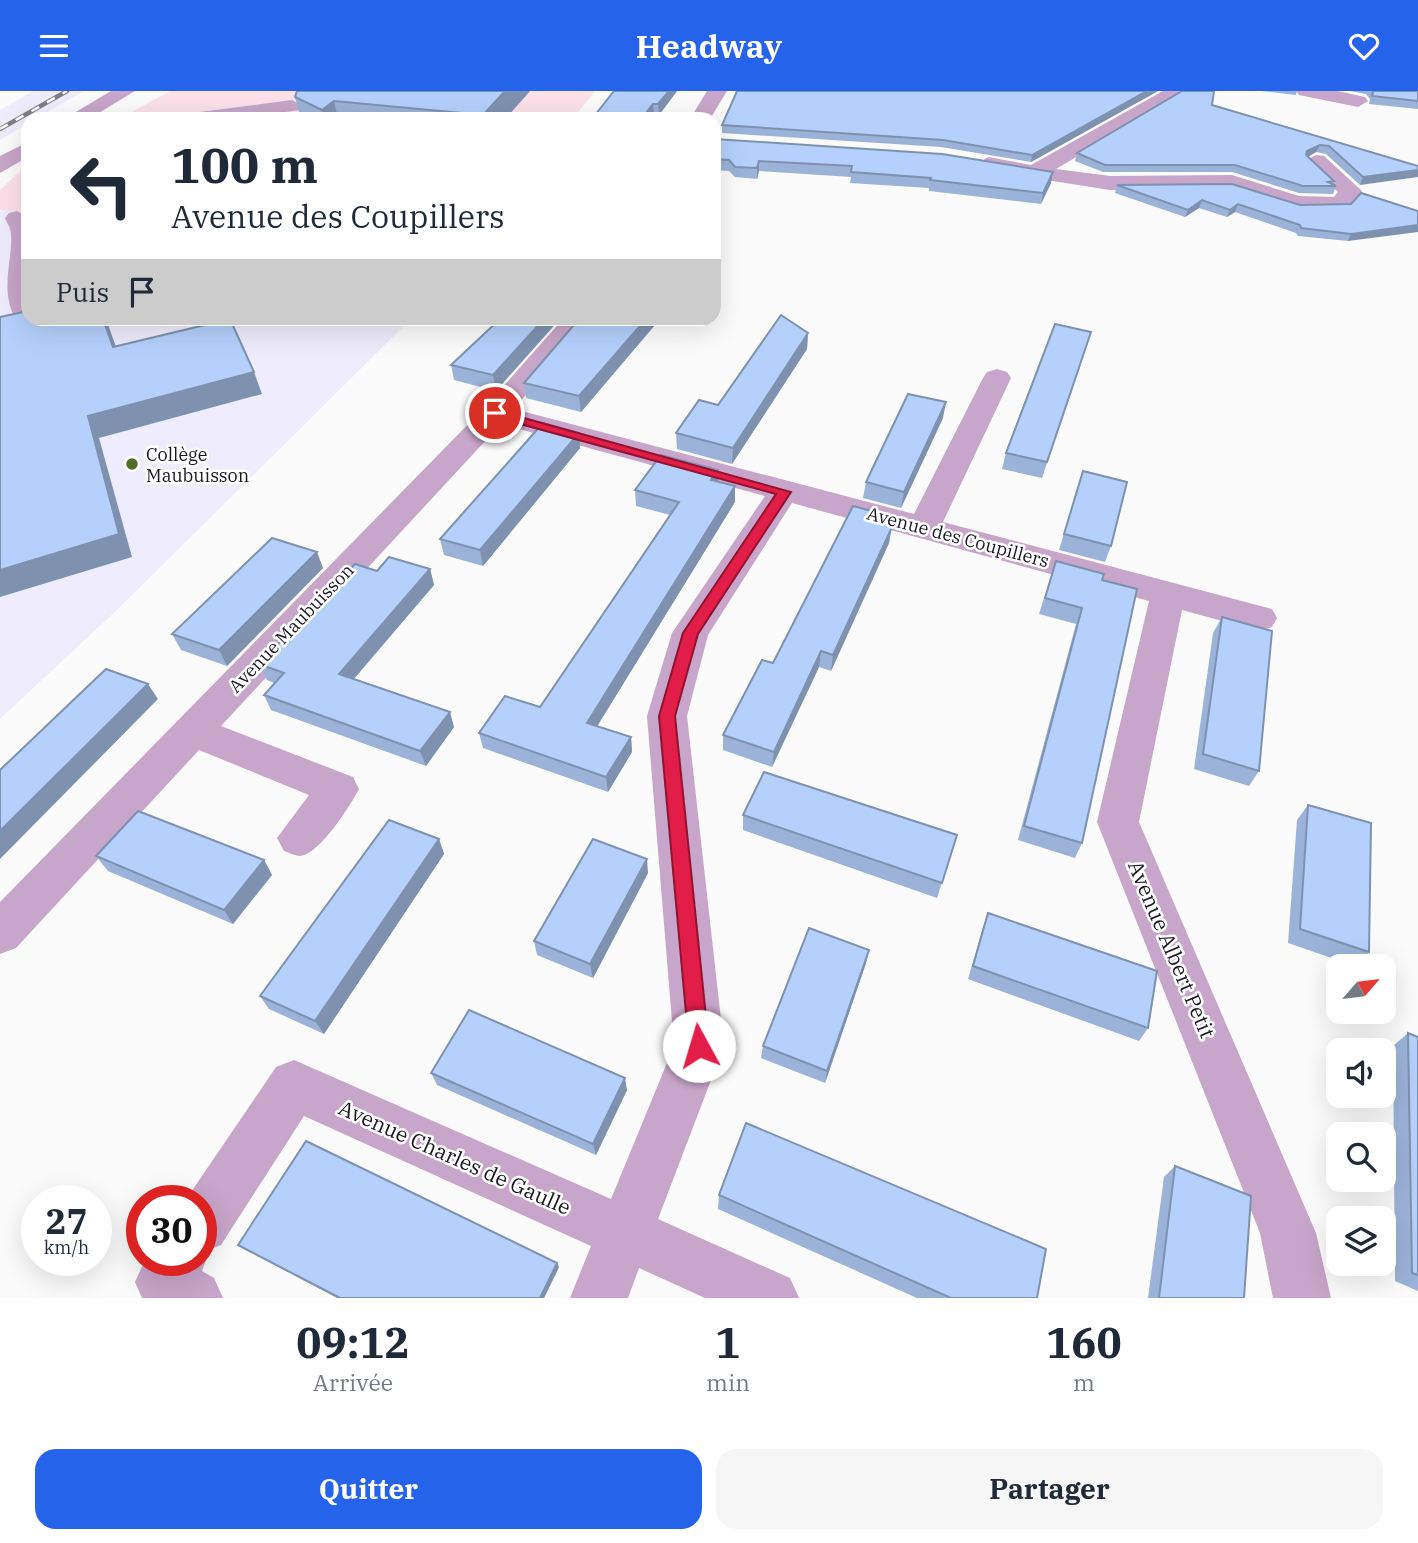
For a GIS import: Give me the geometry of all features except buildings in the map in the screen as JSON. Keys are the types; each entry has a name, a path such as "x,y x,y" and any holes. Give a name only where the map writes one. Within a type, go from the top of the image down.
{"street":[{"path":"87,112 125,91"},
{"path":"705,112 716,91"},
{"path":"1034,172 1177,91"},
{"path":"1306,91 1358,101"},
{"path":"246,112 292,106"},
{"path":"0,166 21,152"},
{"path":"968,160 1110,183 1232,182 1297,203 1340,204 1351,191 1316,161"},
{"path":"21,245 16,274 21,300"},
{"name":"Avenue Maubuisson","path":"0,933 495,413 571,326"},
{"path":"924,528 997,378"},
{"name":"Avenue des Coupillers","path":"495,413 1259,618"},
{"path":"598,1298 626,1234 699,1046 667,716 690,633 784,492"},
{"name":"Avenue Albert Petit","path":"1168,593 1118,822 1288,1233 1302,1298"},
{"path":"192,731 338,789 299,838"},
{"name":"Avenue Charles de Gaulle","path":"217,1201 295,1085 770,1298"},
{"path":"168,1276 164,1282 194,1298"}],"shaded area":[{"path":"33,91 84,91 47,112 21,112 21,127 0,140 0,110"},
{"path":"170,91 595,91 578,112 132,112"},
{"path":"21,170 21,212 0,210 0,190"},
{"name":"Collège Maubuisson","path":"21,211 21,326 404,326 118,609 0,719 0,212"}],"railway":[{"path":"30,112 67,91"},
{"path":"0,129 21,117"}],"place":[{"name":"Collège Maubuisson","path":"132,464"}],"route":[{"path":"495,413 784,492 690,633 667,716 699,1046"}]}
